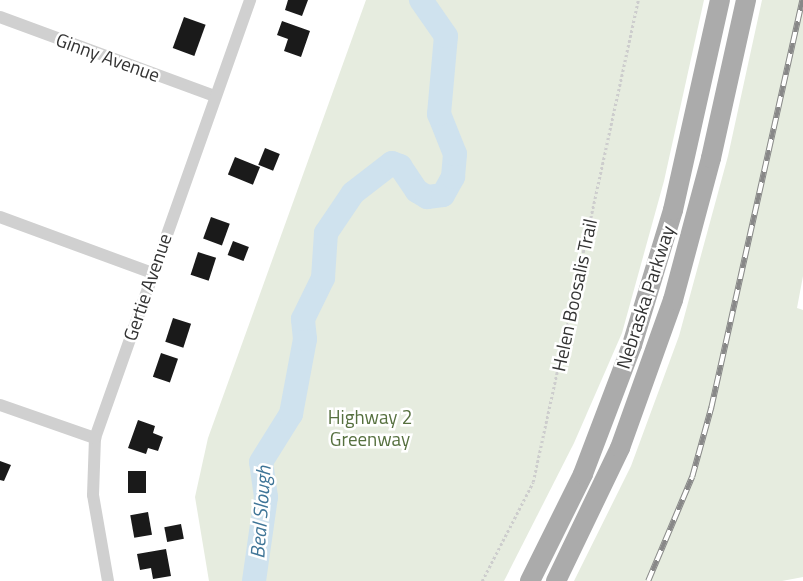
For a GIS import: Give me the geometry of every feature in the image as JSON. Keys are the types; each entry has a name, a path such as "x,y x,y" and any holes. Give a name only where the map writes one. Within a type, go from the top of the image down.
{"main road":[{"name":"Nebraska Parkway","path":"530,581 583,474 632,345 673,210 720,0"},
{"name":"Nebraska Parkway","path":"556,581 620,448 673,300 711,158 746,0"},
{"path":"565,581 570,554"}],"street":[{"name":"Gertie Avenue","path":"108,581 93,495 96,438 152,273 250,0"},
{"name":"Ginny Avenue","path":"0,17 215,96"},
{"path":"0,217 152,273"},
{"path":"0,405 96,438"}],"path":[{"name":"Helen Boosalis Trail","path":"482,581 533,482 638,0"}],"green space":[{"name":"Highway 2 Greenway","path":"366,0 704,0 664,181 622,333 574,443 504,581 209,581 195,497 208,438"},
{"path":"762,0 803,0 803,276 797,308 803,310 803,577 782,581 574,581 631,466 679,336 728,156"}],"building":[{"path":"288,0 308,0 302,16 285,10"},
{"path":"184,17 206,25 194,56 173,48"},
{"path":"282,21 310,31 301,57 284,51 288,39 277,35"},
{"path":"265,148 280,154 273,171 258,165"},
{"path":"235,157 260,167 253,185 228,175"},
{"path":"211,217 230,224 222,245 203,239"},
{"path":"233,241 249,247 243,261 228,255"},
{"path":"198,252 216,258 209,281 191,275"},
{"path":"173,318 191,324 183,348 165,342"},
{"path":"161,353 178,359 170,382 153,377"},
{"path":"138,420 155,426 153,433 163,437 158,451 148,448 146,454 128,448"},
{"path":"0,461 11,465 4,481 0,480"},
{"path":"128,471 146,471 146,493 128,493"},
{"path":"148,512 152,535 134,538 130,515"},
{"path":"181,524 184,539 167,542 164,527"},
{"path":"166,549 171,576 153,579 151,568 140,570 137,554"}],"waterway":[{"name":"Beal Slough","path":"254,581 266,497 261,462 291,414 305,339 303,319 323,278 326,233 353,193 392,163 400,166 417,191 427,197 443,195 453,177 455,154 439,114 446,36 421,0"}],"railway":[{"path":"648,581 692,477 711,408 802,0"}]}
